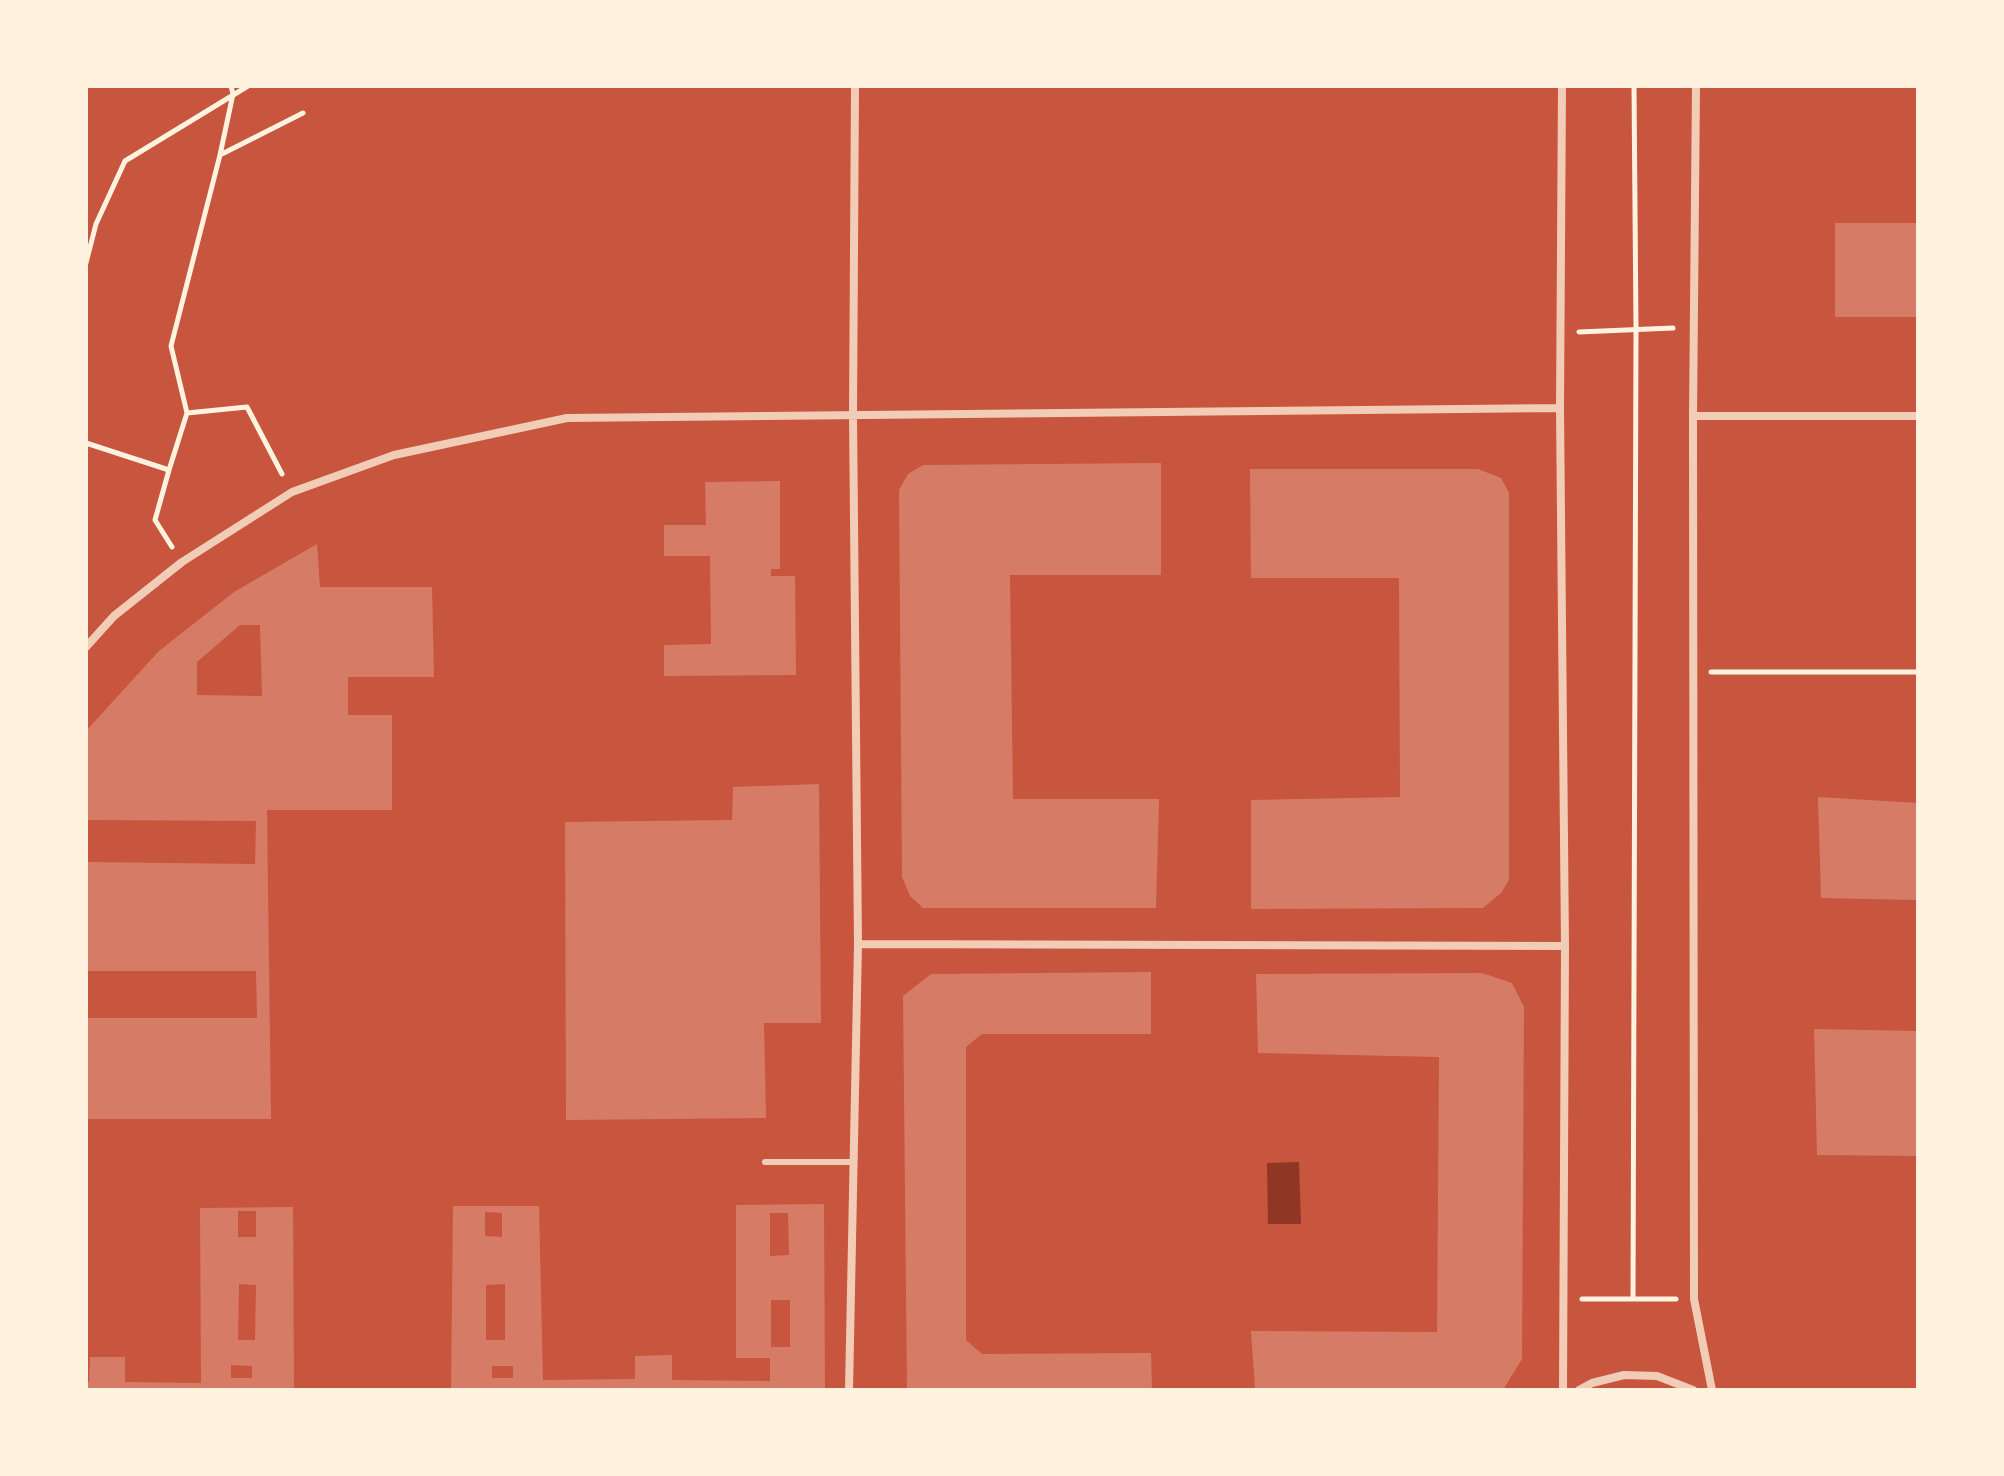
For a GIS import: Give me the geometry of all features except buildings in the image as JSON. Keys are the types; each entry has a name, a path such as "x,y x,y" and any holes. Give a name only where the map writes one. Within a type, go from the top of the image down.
{"street":[{"path":"849,1390 858,944 853,414 855,86"},
{"path":"1562,86 1563,1390"},
{"path":"1696,86 1693,416 1694,1299 1712,1390"},
{"path":"86,647 114,616 182,562 292,492 394,455 567,418 1560,408"},
{"path":"1693,416 1918,416"},
{"path":"858,944 1565,946"},
{"path":"1579,1390 1592,1383 1624,1375 1657,1376 1693,1390"}],"lane":[{"path":"765,1162 853,1162"}],"path":[{"path":"182,562 155,520 187,413 171,346 220,155 233,94 231,86"},
{"path":"86,263 96,224 125,161 248,86"},
{"path":"1633,1299 1634,86"},
{"path":"220,155 303,113"},
{"path":"1562,333 1694,328"},
{"path":"187,413 247,407 292,492"},
{"path":"86,443 169,470"},
{"path":"1694,672 1918,672"},
{"path":"1564,1300 1694,1299"}],"shaded area":[{"path":"1299,1162 1301,1224 1268,1224 1267,1163"}]}
